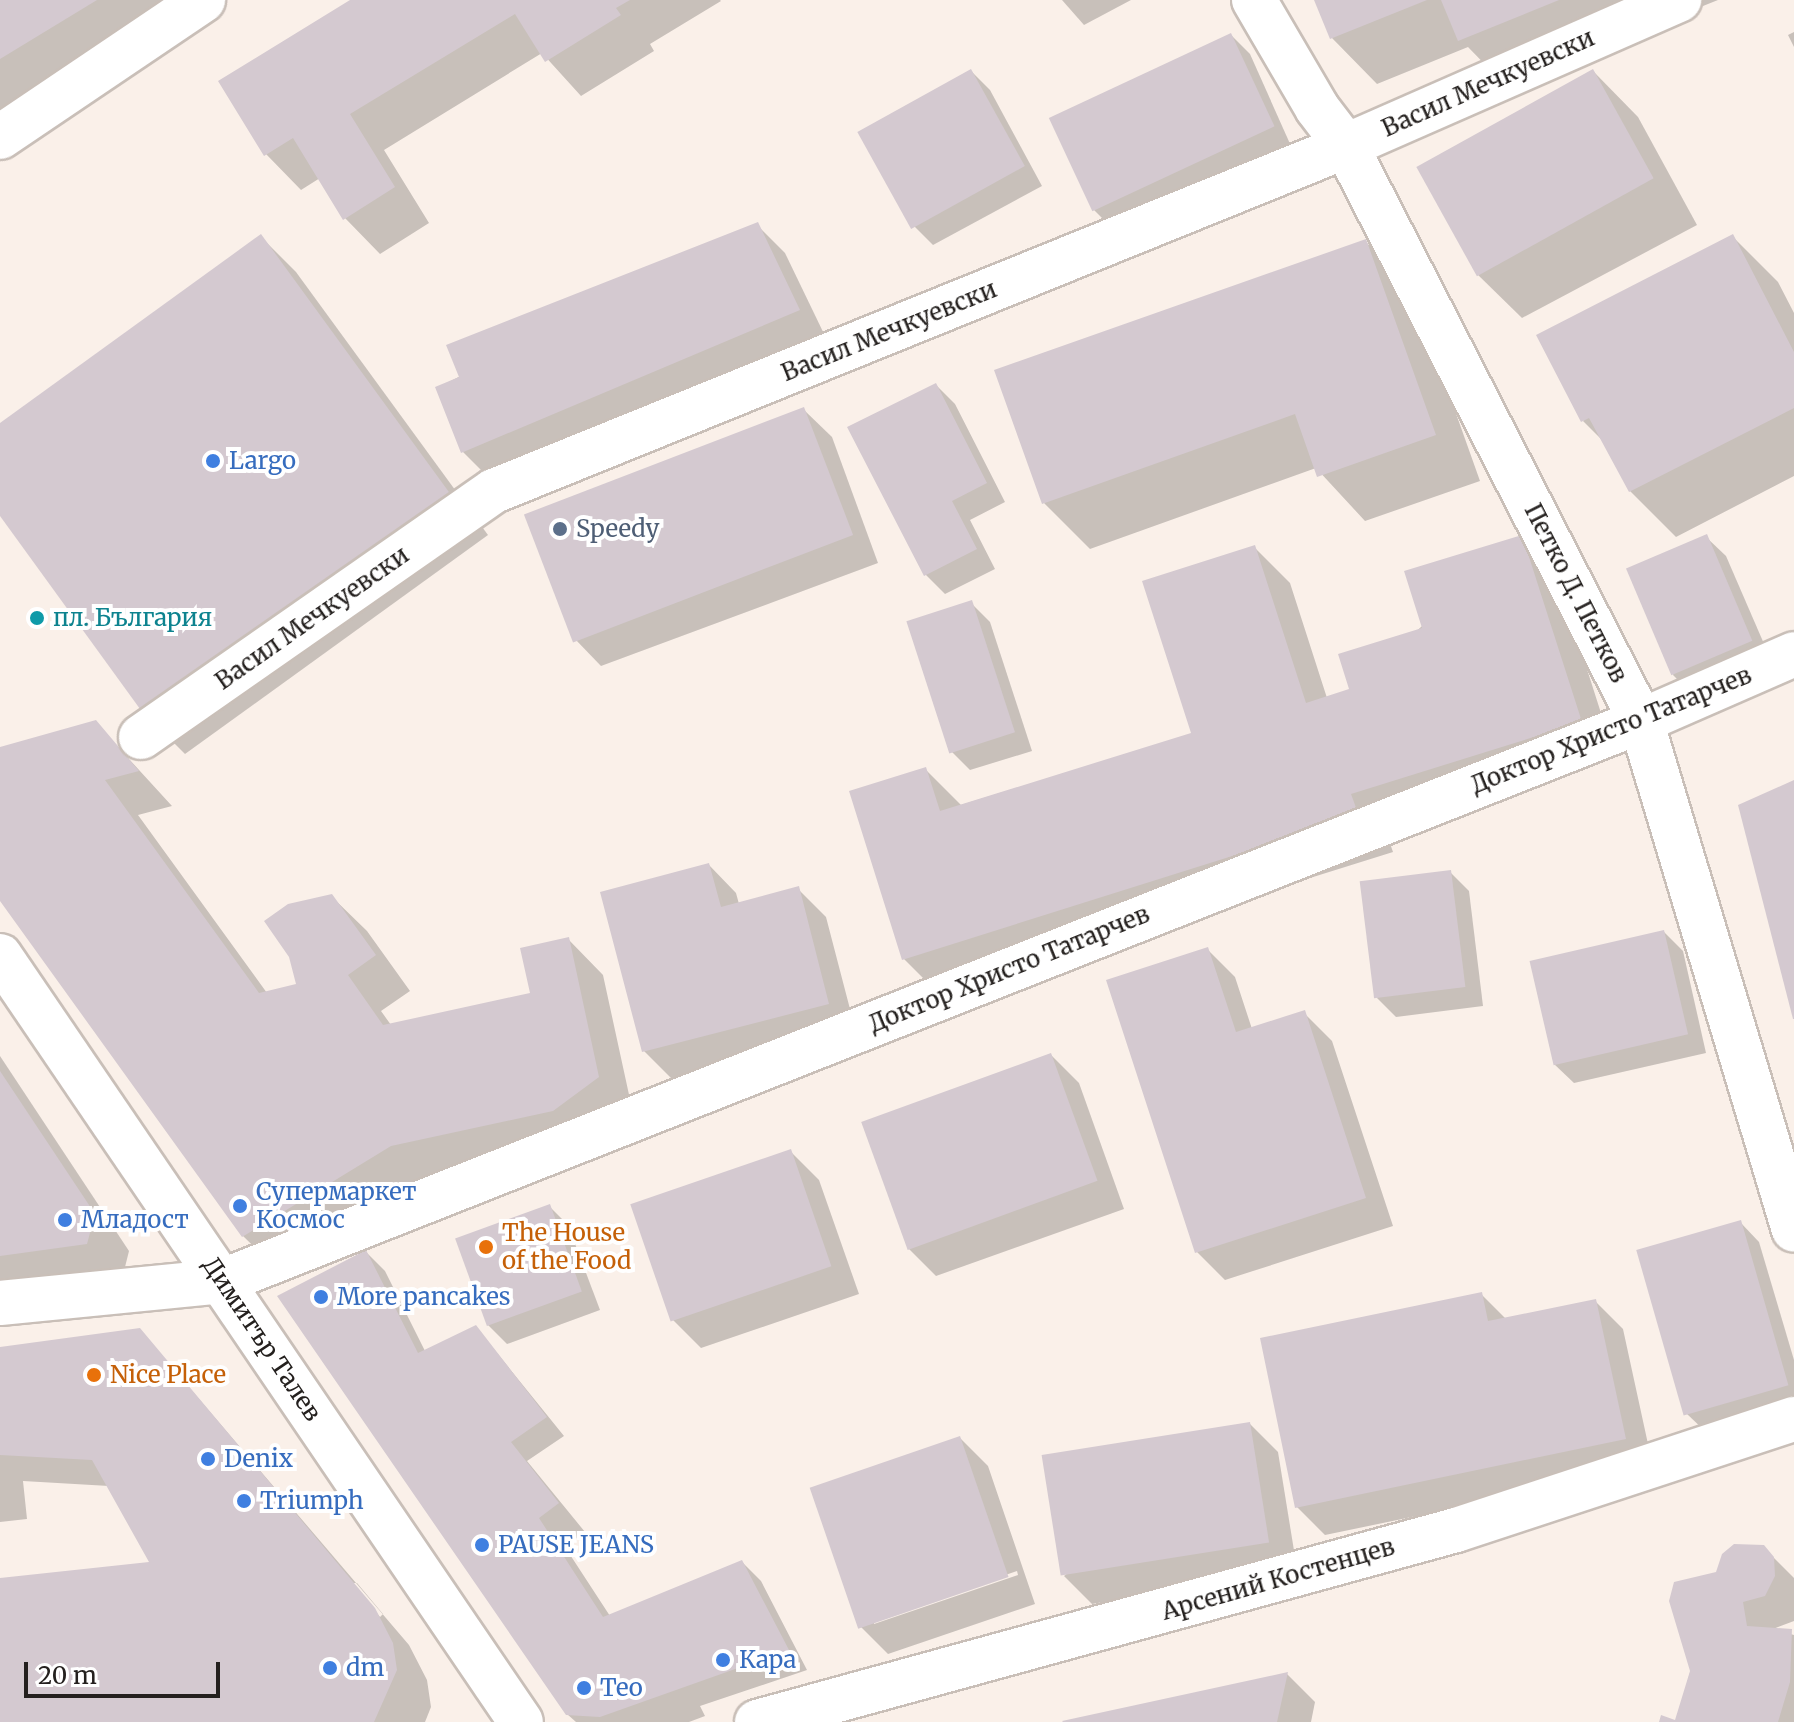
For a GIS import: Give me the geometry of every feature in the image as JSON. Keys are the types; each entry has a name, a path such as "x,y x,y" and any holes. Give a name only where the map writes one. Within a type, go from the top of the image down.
{"street":[{"path":"0,137 203,0"},
{"name":"Петко Д. Петков","path":"1254,0 1317,108 1346,146 1641,721 1794,1230"},
{"name":"Васил Мечкуевски","path":"141,737 494,491 1346,146 1679,0"},
{"name":"Доктор Христо Татарчев","path":"0,1303 223,1281 1641,721 1794,654"},
{"name":"Димитър Талев","path":"0,956 521,1722"},
{"name":"Арсений Костенцев","path":"757,1722 1456,1530 1794,1419"}],"building":[{"path":"0,0 97,0 0,59"},
{"path":"350,0 630,0 616,8 621,15 545,62 515,14 350,114 395,187 343,220 293,138 264,156 218,81"},
{"path":"1314,0 1427,0 1330,39"},
{"path":"1441,0 1559,0 1458,41"},
{"path":"1231,33 1275,126 1092,211 1049,118"},
{"path":"971,69 1025,166 911,229 857,132"},
{"path":"1593,69 1654,178 1477,276 1416,167"},
{"path":"758,222 800,310 461,453 435,387 459,377 446,345"},
{"name":"Largo","path":"261,234 454,499 148,720 0,516 0,423"},
{"path":"1733,234 1794,352 1794,408 1629,492 1589,418 1581,422 1536,335"},
{"path":"1366,239 1436,435 1317,477 1295,414 1042,504 994,370"},
{"path":"936,383 987,483 952,501 977,549 924,576 847,427"},
{"path":"804,407 853,535 573,642 524,515"},
{"path":"1707,534 1752,641 1671,675 1626,568"},
{"path":"1522,535 1582,722 1351,794 1359,816 902,960 849,791 926,767 940,811 1191,733 1142,581 1255,545 1306,703 1349,689 1338,654 1422,628 1404,571"},
{"path":"972,600 1015,732 949,754 906,621"},
{"path":"96,720 139,771 105,780 259,993 296,984 289,957 264,921 288,904 332,894 376,955 348,975 383,1025 530,993 520,948 569,937 599,1077 553,1111 391,1146 242,1237 0,901 0,747"},
{"path":"1794,780 1794,1019 1793,1019 1738,805"},
{"path":"709,863 721,907 799,886 829,1004 642,1052 600,892"},
{"path":"1451,870 1465,987 1374,998 1360,881"},
{"path":"1664,930 1688,1034 1554,1065 1530,961"},
{"path":"1208,947 1236,1032 1305,1010 1366,1198 1195,1253 1106,980"},
{"path":"1051,1053 1098,1181 908,1250 861,1122"},
{"path":"0,1071 95,1214 87,1244 0,1256"},
{"path":"791,1149 831,1266 671,1322 630,1204"},
{"path":"550,1204 582,1291 487,1326 455,1239"},
{"path":"1741,1220 1788,1385 1684,1415 1636,1250"},
{"path":"366,1250 418,1353 476,1325 547,1417 511,1442 559,1503 539,1518 603,1617 742,1560 789,1650 600,1717 566,1715 277,1296"},
{"path":"1482,1292 1488,1321 1596,1299 1626,1439 1295,1508 1260,1338"},
{"path":"140,1328 375,1608 393,1643 397,1670 374,1722 0,1722 0,1578 149,1562 92,1460 0,1455 0,1347"},
{"path":"1250,1422 1269,1542 1061,1576 1042,1455"},
{"path":"960,1436 1009,1577 858,1629 810,1488"},
{"path":"1734,1544 1764,1545 1774,1557 1775,1576 1765,1596 1743,1602 1747,1626 1792,1629 1790,1682 1778,1722 1659,1722 1661,1715 1675,1720 1690,1671 1669,1601 1674,1582 1716,1572 1722,1554"},
{"path":"1288,1672 1277,1722 1062,1721"}],"place":[{"name":"Largo","path":"213,461"},
{"name":"Speedy","path":"560,529"},
{"name":"пл. България","path":"37,618"},
{"name":"Супермаркет Космос","path":"240,1206"},
{"name":"Младост","path":"65,1220"},
{"name":"The House of the Food","path":"486,1247"},
{"name":"More pancakes","path":"321,1297"},
{"name":"Nice Place","path":"94,1375"},
{"name":"Denix","path":"208,1459"},
{"name":"Triumph","path":"244,1501"},
{"name":"PAUSE JEANS","path":"482,1545"},
{"name":"Кара","path":"723,1660"},
{"name":"dm","path":"330,1668"},
{"name":"Teo","path":"584,1688"}]}
